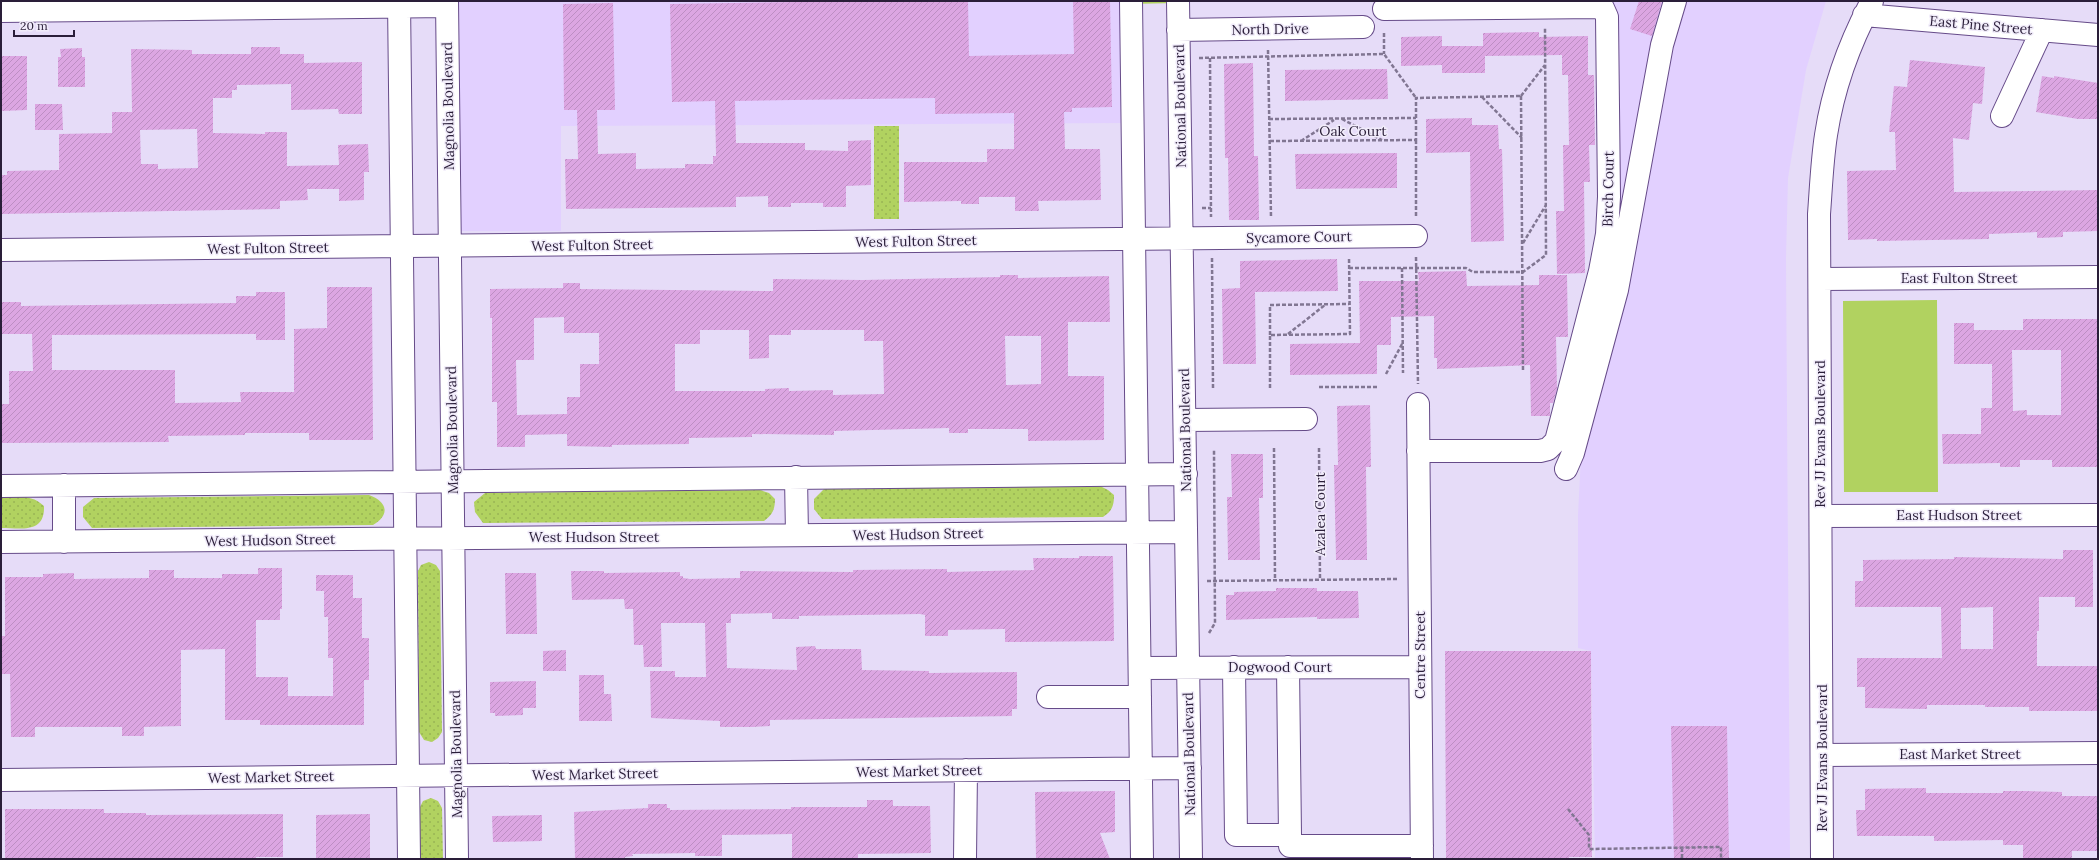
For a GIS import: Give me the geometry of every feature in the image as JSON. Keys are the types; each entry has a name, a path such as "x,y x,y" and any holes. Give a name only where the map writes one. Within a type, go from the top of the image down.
{"street":[{"path":"1131,1 1142,859"},
{"name":"National Boulevard","path":"1178,1 1183,239 1191,859"},
{"path":"1566,469 1573,453 1617,290 1662,45 1676,1"},
{"path":"399,4 409,859"},
{"path":"1,11 447,4"},
{"name":"Magnolia Boulevard","path":"447,4 457,859"},
{"name":"Birch Court","path":"1384,9 1601,7 1607,17 1609,197 1607,234 1600,271 1558,438 1554,445 1540,451 1418,451"},
{"name":"East Pine Street","path":"1868,8 2042,30 2098,35"},
{"name":"Rev JJ Evans Boulevard","path":"1822,859 1819,214 1826,134 1838,84 1868,8"},
{"name":"North Drive","path":"1178,30 1363,27"},
{"path":"2002,116 2042,30"},
{"name":"Sycamore Court","path":"1183,239 1416,236"},
{"name":"West Fulton Street","path":"1,250 1183,239"},
{"name":"East Fulton Street","path":"1820,279 2098,277"},
{"name":"Centre Street","path":"1418,404 1422,853"},
{"path":"1185,420 1306,419"},
{"path":"1,486 1186,474"},
{"path":"796,477 797,535"},
{"path":"64,485 64,542"},
{"name":"East Hudson Street","path":"1821,516 2098,515"},
{"name":"West Hudson Street","path":"1,542 1186,532"},
{"path":"1234,667 1236,835 1290,835"},
{"path":"1288,667 1290,846 1422,853"},
{"name":"Dogwood Court","path":"1140,668 1420,667"},
{"path":"1048,697 1140,697"},
{"name":"East Market Street","path":"1822,755 2098,753"},
{"name":"West Market Street","path":"1,780 1190,768"},
{"path":"965,859 966,770"}],"path":[{"path":"1349,268 1466,268 1473,272 1523,272 1546,255 1545,7"},
{"path":"1268,29 1271,237"},
{"path":"1179,58 1384,54 1416,98 1418,404"},
{"path":"1210,58 1211,219"},
{"path":"1523,372 1521,96 1546,64"},
{"path":"1416,98 1521,96"},
{"path":"1481,97 1522,138"},
{"name":"Oak Court","path":"1269,119 1416,118"},
{"path":"1301,141 1335,119"},
{"path":"1342,119 1383,140"},
{"name":"Oak Court","path":"1270,141 1416,140"},
{"path":"1522,243 1546,204"},
{"path":"1270,335 1350,334 1349,236"},
{"path":"1212,253 1213,388"},
{"path":"1402,268 1403,373"},
{"path":"1270,388 1270,305 1349,304"},
{"path":"1288,334 1325,305"},
{"path":"1386,374 1403,343"},
{"path":"1319,387 1378,387"},
{"path":"1274,448 1275,580"},
{"name":"Azalea Court","path":"1319,448 1320,580"},
{"path":"1208,635 1215,623 1214,449"},
{"path":"1187,582 1215,580 1419,579"},
{"path":"1568,809 1589,835 1589,849 1721,847 1721,859"},
{"path":"1682,848 1682,859"}],"shaded area":[{"path":"456,1 1129,1 1131,123 561,126 561,231 458,231"},
{"path":"1613,1 1826,1 1806,70 1788,178 1786,258 1790,859 1595,859 1591,651 1578,648 1578,515 1581,456 1616,253"}],"green space":[{"path":"1129,1 1178,1 1178,3 1130,4"},
{"path":"874,126 899,126 899,219 874,219"},
{"path":"1937,300 1938,492 1844,492 1843,301"},
{"path":"1100,486 1114,495 1112,508 1109,513 1103,517 822,519 814,509 814,499 824,489"},
{"path":"760,490 769,493 775,499 772,512 764,521 483,523 475,512 474,502 485,493"},
{"path":"369,495 380,501 384,509 382,517 373,525 92,528 83,517 83,507 94,498"},
{"path":"1,497 24,497 39,502 44,506 41,521 30,528 1,528"},
{"path":"429,562 436,565 440,571 442,732 438,738 432,742 424,740 419,732 418,571 421,565"},
{"path":"431,798 438,801 442,808 443,859 420,859 419,809 423,801"}],"building":[{"path":"968,1 969,56 1074,54 1073,1 1110,1 1112,107 1072,108 1072,112 1064,112 1065,149 1100,149 1101,200 1038,201 1039,211 1015,211 1015,197 979,197 979,204 961,204 961,201 904,202 904,162 987,162 987,149 1014,149 1014,113 935,114 935,98 794,100 735,101 736,143 805,143 805,150 848,151 848,141 871,140 871,185 846,186 846,207 823,207 823,203 791,203 791,207 768,207 768,196 736,197 736,207 566,209 565,159 578,159 577,110 564,110 563,4 613,3 615,110 597,110 598,154 636,153 636,169 685,168 685,164 713,164 713,156 716,156 715,101 672,102 670,4"},
{"path":"1639,1 1662,1 1652,36 1630,29"},
{"path":"1539,32 1539,37 1588,36 1588,75 1594,75 1595,145 1589,145 1590,182 1584,182 1585,273 1557,274 1556,211 1564,211 1563,145 1569,145 1568,75 1562,75 1562,55 1485,56 1485,73 1442,73 1442,65 1401,66 1401,37 1442,36 1442,46 1483,46 1483,33"},
{"path":"251,47 280,47 280,54 304,54 304,63 362,62 362,114 339,114 338,109 291,110 291,84 237,85 237,90 232,90 232,98 213,98 213,133 265,134 265,132 287,132 287,166 339,165 338,145 368,144 369,172 364,172 364,200 339,201 339,189 307,189 308,200 280,201 280,209 1,214 1,175 7,175 7,171 59,170 59,134 112,133 112,112 132,112 131,49 192,50 192,54 251,54","holes":["197,129 198,168 158,169 158,164 141,164 140,130"]},
{"path":"82,48 82,57 85,57 85,87 58,87 58,57 61,57 60,49"},
{"path":"1,56 27,56 27,110 1,111"},
{"path":"1910,60 1985,67 1982,104 1973,103 1969,140 1953,138 1954,192 2098,190 2098,231 2063,232 2063,237 2037,238 2037,232 1989,234 1989,239 1877,241 1877,239 1848,240 1847,171 1896,170 1895,132 1889,132 1894,86 1907,87"},
{"path":"1253,63 1254,156 1258,156 1259,220 1229,220 1228,158 1225,158 1224,64"},
{"path":"1387,69 1388,99 1285,101 1285,70"},
{"path":"2042,76 2054,78 2054,76 2098,83 2098,119 2078,119 2036,112"},
{"path":"35,104 62,104 63,130 35,130"},
{"path":"1472,118 1472,125 1498,125 1499,149 1502,149 1504,241 1471,242 1470,152 1426,153 1426,119"},
{"path":"1397,153 1397,188 1296,189 1295,154"},
{"path":"1337,259 1338,291 1255,292 1256,364 1223,364 1222,289 1240,288 1240,261"},
{"path":"1466,271 1467,286 1539,285 1539,275 1567,275 1568,337 1556,337 1557,389 1553,403 1550,403 1550,416 1531,416 1530,365 1437,369 1437,358 1434,358 1434,316 1391,317 1391,345 1377,345 1377,374 1290,375 1290,344 1360,343 1359,281 1419,281 1418,272"},
{"path":"1000,275 1018,275 1018,278 1109,276 1110,322 1068,322 1068,376 1104,376 1104,440 1028,441 1028,429 968,429 968,433 949,433 949,428 834,431 834,435 752,434 752,437 689,438 689,444 612,445 612,447 567,446 567,434 525,435 525,447 497,447 497,402 492,402 492,318 490,318 490,289 563,288 563,283 580,283 580,289 773,291 773,279 863,280 1000,277","holes":["564,317 564,333 599,333 599,364 580,364 580,397 567,397 567,414 517,415 516,360 534,360 534,318","700,330 749,330 749,359 769,358 769,335 791,335 791,330 864,330 864,341 883,341 884,394 833,395 833,390 789,391 789,388 765,389 765,391 675,391 675,344 700,344","1005,336 1041,336 1041,384 1006,385"]},
{"path":"327,287 372,287 373,440 309,440 309,433 245,433 245,435 168,436 169,442 1,443 1,404 9,404 9,371 33,371 32,334 1,334 1,302 21,302 21,306 236,303 236,296 256,296 256,292 285,292 285,340 256,340 256,334 52,335 52,370 175,370 175,403 241,402 240,392 294,392 294,329 327,328"},
{"path":"2023,319 2098,319 2098,467 2052,467 2052,460 2020,460 2020,467 2000,467 2000,463 1943,464 1942,434 1981,434 1981,408 1992,408 1992,364 1954,364 1954,323 1974,323 1974,330 2023,330","holes":["2012,350 2061,350 2061,415 2027,415 2027,410 2013,411"]},
{"path":"1370,405 1371,467 1366,467 1367,560 1336,560 1334,465 1338,465 1337,406"},
{"path":"1231,454 1263,454 1263,498 1259,498 1260,560 1228,560 1227,497 1232,497"},
{"path":"2063,550 2093,550 2093,607 2075,607 2075,597 2039,597 2037,666 2098,666 2098,711 2029,711 2029,707 1985,707 1985,705 1927,705 1927,709 1865,708 1865,687 1857,687 1857,658 1942,658 1941,607 1855,607 1855,581 1863,581 1863,560 1954,559 1954,557 2063,559","holes":["1993,607 1993,649 1961,649 1961,608"]},
{"path":"1079,556 1113,556 1114,641 1005,642 1005,629 948,630 948,636 925,636 925,615 920,614 799,616 799,619 772,619 772,613 731,614 731,623 726,623 727,668 797,670 796,647 815,646 816,649 861,649 862,670 929,671 929,673 1017,672 1017,709 1012,709 1012,716 770,720 770,726 753,727 720,727 720,721 651,718 650,671 675,671 675,677 706,677 705,623 661,623 662,667 644,667 643,645 634,645 633,609 625,609 624,599 572,600 571,571 604,571 604,573 680,572 680,576 690,579 740,578 740,571 853,572 853,570 947,569 947,572 1034,570 1033,558 1079,558"},
{"path":"258,568 282,568 282,609 280,609 280,620 256,620 256,677 288,677 288,696 333,696 333,658 328,658 328,617 324,617 324,591 316,591 316,575 353,575 353,598 362,598 362,638 369,638 369,680 364,680 364,725 260,725 260,720 225,720 225,649 181,650 181,726 144,727 144,736 122,736 122,727 35,727 35,737 11,737 10,674 1,674 1,636 5,636 5,577 43,577 43,574 74,573 74,579 149,578 149,570 174,570 174,578 222,578 222,574 258,574"},
{"path":"505,573 536,573 537,634 506,634"},
{"path":"1276,588 1317,588 1317,591 1358,591 1359,618 1317,619 1317,617 1226,620 1226,595 1234,595 1234,592 1276,591"},
{"path":"566,650 566,671 543,671 543,651"},
{"path":"1445,651 1591,651 1592,857 1569,857 1569,859 1446,859"},
{"path":"579,675 604,675 604,694 611,694 612,721 579,721"},
{"path":"536,681 536,708 523,708 523,715 495,716 495,713 490,713 490,682"},
{"path":"1671,726 1727,726 1729,859 1674,859"},
{"path":"1926,788 1926,793 2003,793 2003,791 2024,791 2062,792 2062,796 2098,796 2098,851 2072,851 2072,859 2023,859 2023,845 2003,845 2003,840 1934,841 1934,836 1857,836 1856,810 1865,810 1865,789"},
{"path":"1115,791 1115,832 1100,833 1110,859 1036,859 1035,792"},
{"path":"867,800 893,800 893,806 930,806 931,853 858,854 858,859 792,859 792,834 722,835 722,856 695,856 695,853 632,854 633,856 625,857 625,859 575,859 574,812 648,808 648,804 667,804 667,808 670,808 670,810 867,807"},
{"path":"5,809 104,809 104,813 146,813 146,815 283,814 283,857 256,857 256,859 5,859"},
{"path":"370,814 370,859 316,859 316,815"},
{"path":"542,815 542,841 493,842 492,816"}]}
